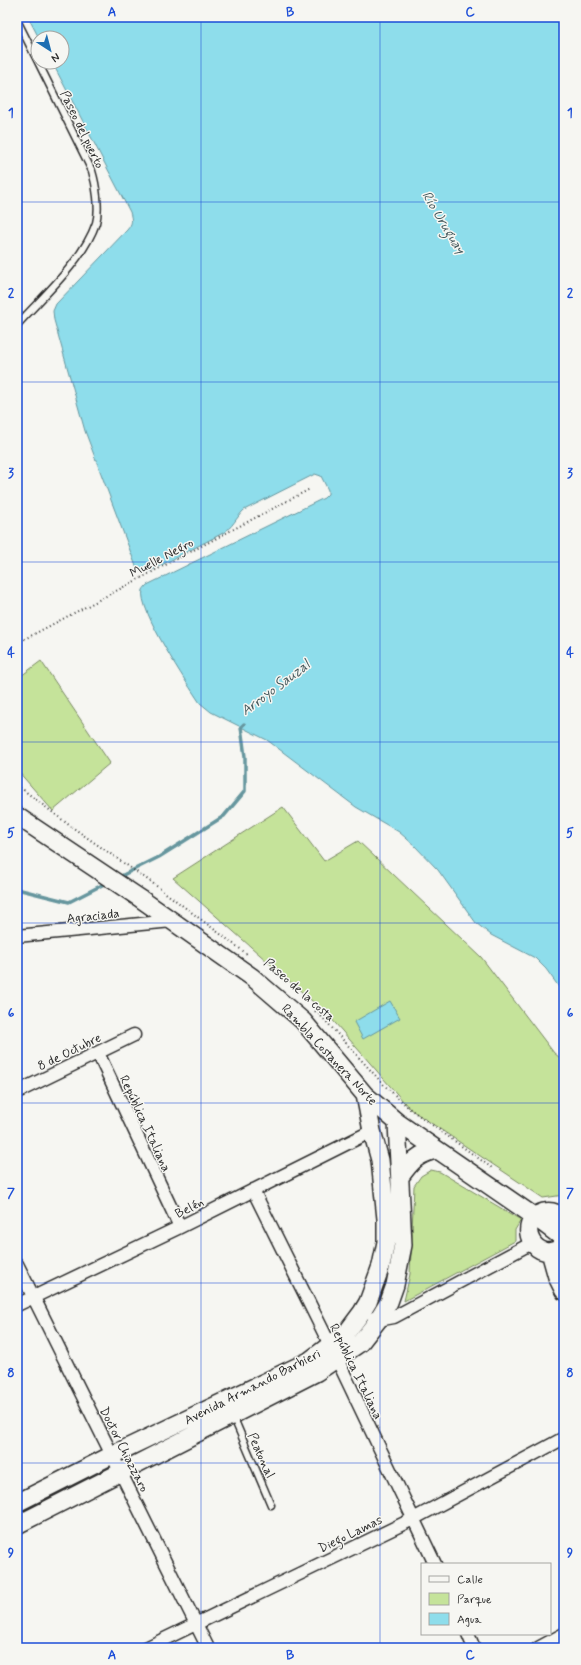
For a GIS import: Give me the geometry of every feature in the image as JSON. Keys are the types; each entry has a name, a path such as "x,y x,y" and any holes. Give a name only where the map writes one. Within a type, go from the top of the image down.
{"street":[{"name":"Rambla Costanera Norte","path":"17,816 141,899 252,977 284,1003 303,1021 365,1095 397,1122 535,1217 564,1239"},
{"name":"Agraciada","path":"17,936 172,921"},
{"name":"8 de Octubre","path":"17,1092 134,1035"},
{"name":"República Italiana","path":"98,1053 180,1227"},
{"name":"Avenida Armando Barbieri","path":"17,1525 317,1372 368,1302 381,1266 386,1242 386,1219 380,1160 372,1131 365,1095"},
{"name":"Avenida Armando Barbieri","path":"17,1503 112,1455 309,1361 360,1342 378,1320 389,1302 395,1285 403,1245 397,1122"},
{"name":"Belén","path":"17,1305 33,1296 180,1227 372,1131"},
{"path":"372,1131 399,1146 423,1140"},
{"path":"400,1177 407,1166 419,1155 428,1151 437,1150"},
{"name":"República Italiana","path":"253,1190 333,1352 434,1563"},
{"path":"561,1284 557,1249 539,1249 532,1244 529,1227 535,1217 546,1211 559,1213 564,1218"},
{"path":"362,1312 378,1320 394,1317 532,1244"},
{"name":"Doctor Chiazzaro","path":"17,1264 208,1648"},
{"name":"Diego Lamas","path":"146,1648 413,1519 564,1438"},
{"path":"538,1648 564,1634"},
{"path":"468,1635 474,1648"}],"lane":[{"name":"Paseo del puerto","path":"17,20 30,46"},
{"name":"Paseo del puerto","path":"17,325 69,267 86,244 96,221 97,187 92,171 42,70"},
{"name":"Peatonal","path":"232,1415 272,1505"}],"path":[{"name":"Muelle Negro","path":"17,643 310,489"},
{"name":"Paseo de la costa","path":"17,785 69,825 151,882 252,958"},
{"name":"Paseo de la costa","path":"311,1008 323,1018 384,1085 410,1109 493,1169"}],"green space":[{"path":"41,661 110,763 53,811 17,770 17,679"},
{"path":"283,807 324,861 358,841 481,957 554,1053 564,1061 564,1195 543,1198 410,1109 329,1016 173,878"},
{"path":"431,1170 440,1172 521,1220 515,1230 515,1241 404,1301 410,1274 414,1186 421,1176"}],"water":[{"name":"Río Uruguay","path":"28,17 564,17 564,994 546,969 535,958 491,935 476,923 438,870 399,832 356,807 267,740 211,712 200,703 155,629 143,600 143,590 147,585 324,498 328,494 328,490 321,476 315,474 244,510 223,533 152,570 146,572 137,569 85,431 54,320 53,311 56,304 129,228 132,221 130,212 56,70 70,70 70,30 35,30"},
{"path":"390,1001 400,1018 363,1039 354,1022"}],"waterway":[{"name":"Arroyo Sauzal","path":"117,878 159,857 224,816 245,791 245,757 241,727 244,724"},
{"name":"Arroyo Sauzal","path":"17,889 69,902 108,882"}]}
